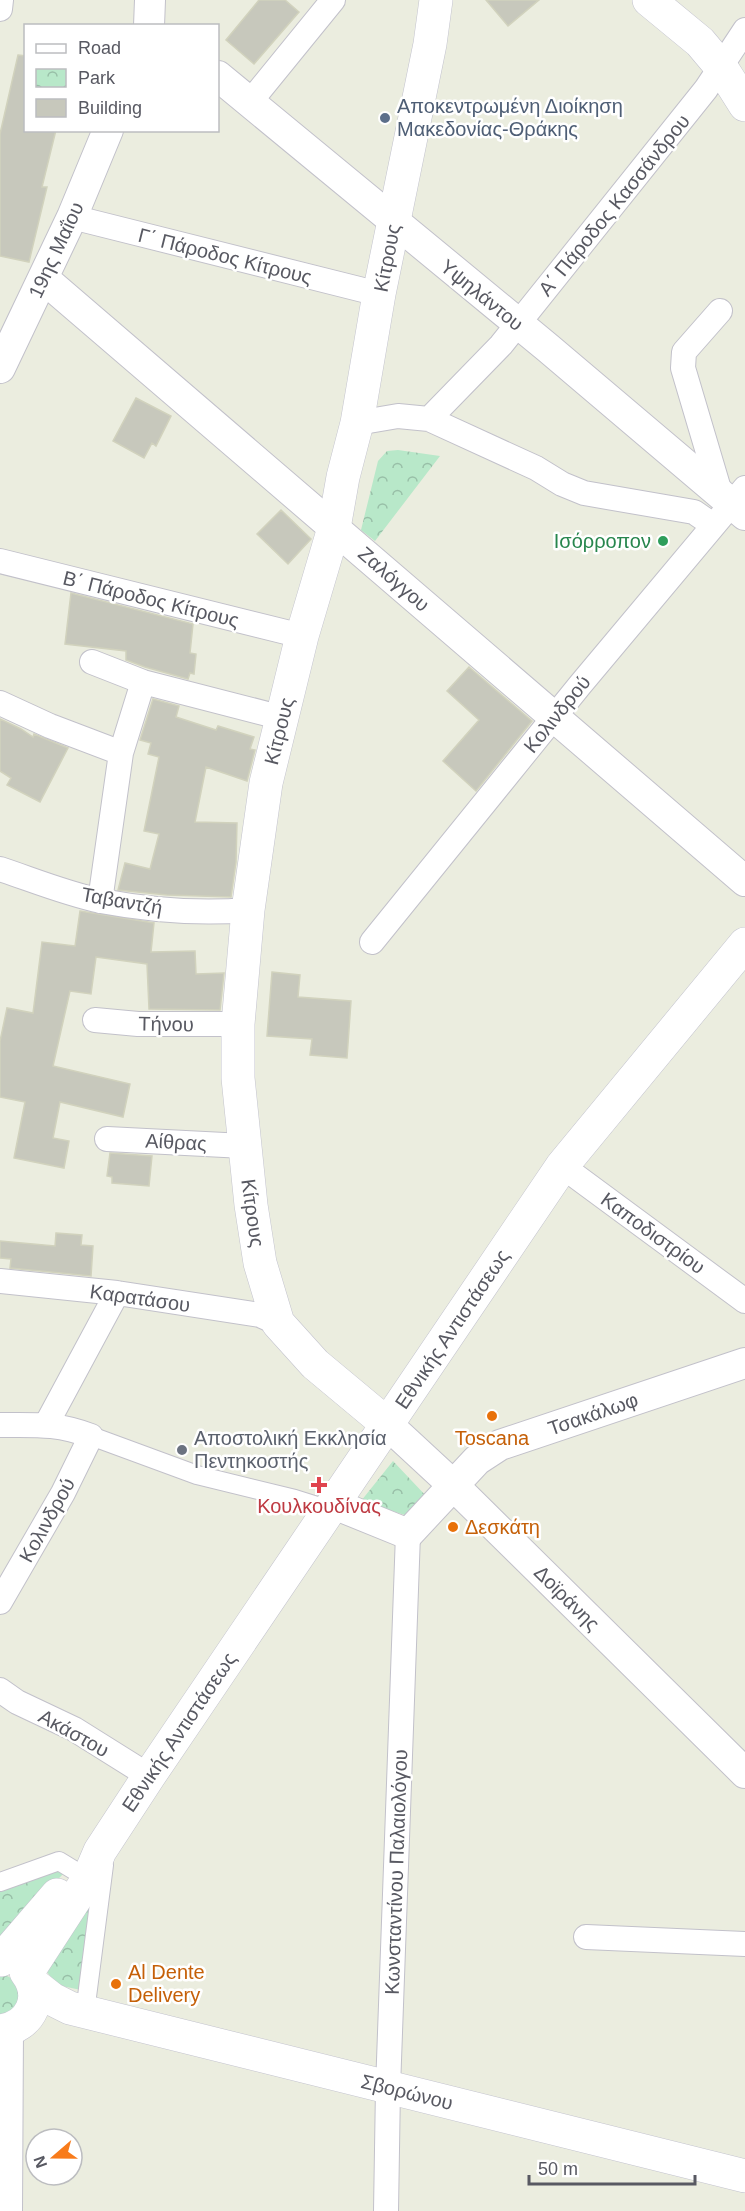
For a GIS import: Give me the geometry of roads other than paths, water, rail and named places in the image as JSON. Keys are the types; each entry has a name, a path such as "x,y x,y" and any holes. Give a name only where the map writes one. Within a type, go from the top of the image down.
{"main road":[{"name":"Κίτρους","path":"387,1424 315,1364 278,1323 261,1263 244,1146 238,1078 238,1024 248,910 266,783 302,636 334,528 343,477 357,423 380,294 430,44 436,0"},
{"path":"650,0 700,42 721,67 745,105"},
{"name":"Εθνικής Αντιστάσεως","path":"15,1969 88,1879 95,1853 562,1166 745,944"},
{"path":"15,1969 52,1999 77,2010"},
{"path":"13,2026 35,2000 15,1969"},
{"path":"13,2026 48,2012 77,2010"},
{"name":"Σβορώνου","path":"77,2010 745,2176"}],"street":[{"path":"0,9 1,0"},
{"path":"148,24 150,0"},
{"path":"250,102 333,0"},
{"name":"Α΄ Πάροδος Κασσάνδρου","path":"429,419 501,345 706,89 745,30"},
{"name":"Υψηλάντου","path":"219,77 517,325 548,348 731,505"},
{"name":"19ης Μαΐου","path":"0,368 72,217 107,132"},
{"name":"Γ΄ Πάροδος Κίτρους","path":"72,217 380,294"},
{"name":"Ζαλόγγου","path":"43,278 745,880"},
{"path":"357,423 398,416 429,419 536,468 562,484 584,493 694,512 731,505 683,368 682,359 684,352 720,311"},
{"name":"Κολινδρού","path":"372,942 731,505"},
{"name":"Β΄ Πάροδος Κίτρους","path":"0,561 302,636"},
{"path":"92,662 143,682 283,718"},
{"path":"100,901 121,753 143,682"},
{"path":"0,703 50,726 121,753"},
{"name":"Ταβαντζή","path":"0,869 44,885 100,901 181,911 248,910"},
{"name":"Τήνου","path":"95,1020 138,1024 238,1024"},
{"name":"Αίθρας","path":"107,1139 244,1146"},
{"name":"Καποδιστρίου","path":"562,1166 745,1300"},
{"name":"Καρατάσου","path":"0,1281 117,1293 260,1315 278,1323"},
{"path":"46,1425 117,1293"},
{"name":"Τσακάλωφ","path":"408,1534 477,1460 500,1445 745,1363"},
{"name":"Δοϊράνης","path":"387,1424 454,1486 745,1773"},
{"path":"0,1425 46,1425 69,1428 197,1475 332,1507 408,1534"},
{"name":"Κολινδρού","path":"0,1602 63,1493 92,1436"},
{"name":"Κωνσταντίνου Παλαιολόγου","path":"386,2211 388,2088 408,1534"},
{"name":"Ακάστου","path":"0,1690 17,1702 74,1729 148,1776"},
{"path":"0,1882 59,1861 95,1853 77,2010"},
{"path":"585,1936 745,1944"},
{"path":"10,2211 13,2026"}],"place":[{"name":"Αποκεντρωμένη Διοίκηση Μακεδονίας-Θράκης","path":"385,118"},
{"name":"Ισόρροπον","path":"663,541"},
{"name":"Toscana","path":"492,1416"},
{"name":"Αποστολική Εκκλησία Πεντηκοστής","path":"182,1450"},
{"name":"Κουλκουδίνας","path":"319,1485"},
{"name":"Δεσκάτη","path":"453,1527"},
{"name":"Al Dente Delivery","path":"116,1984"}]}
